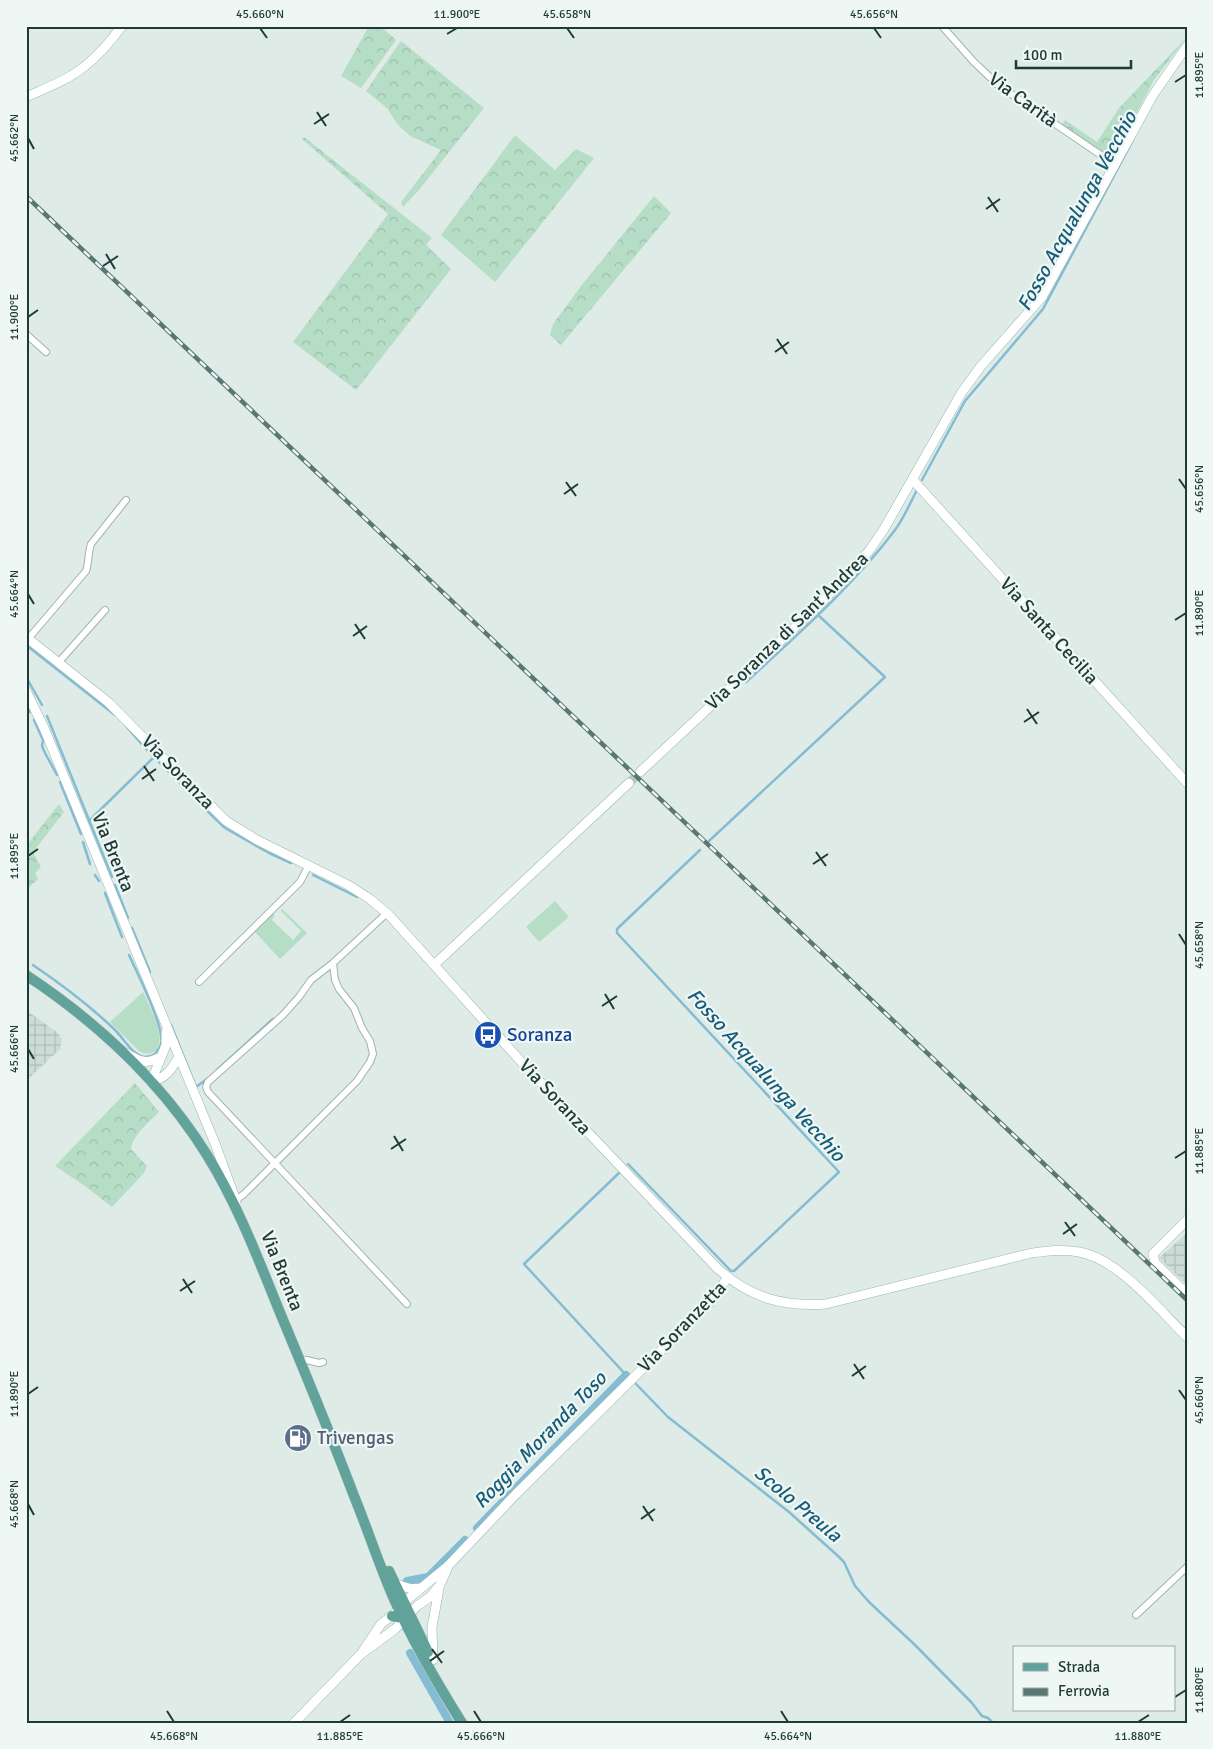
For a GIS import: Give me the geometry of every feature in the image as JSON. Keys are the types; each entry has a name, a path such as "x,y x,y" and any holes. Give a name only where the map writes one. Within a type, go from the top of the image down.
{"main road":[{"path":"26,976 58,996 119,1049 151,1082 190,1130 207,1156 249,1239"},
{"name":"Via Brenta","path":"249,1239 355,1497 395,1583 403,1612 441,1675 464,1723"},
{"name":"Via Brenta","path":"355,1497 372,1548 414,1639 434,1678 464,1723"},
{"path":"417,1606 403,1612 431,1664 441,1675"}],"street":[{"path":"26,97 62,80 85,66 102,50 122,26"},
{"name":"Via Carità","path":"942,26 972,61 998,85 1114,164"},
{"name":"Via Soranza di Sant'Andrea","path":"640,772 822,602 869,551 881,534 942,425 967,386 981,366 1042,297 1153,95 1187,46"},
{"path":"26,334 46,352"},
{"name":"Via Santa Cecilia","path":"912,480 925,492 1187,783"},
{"name":"Via Soranza","path":"126,500 91,544 86,571 27,638 108,702 226,821 257,840 359,891 387,913 523,1064 728,1278"},
{"path":"58,663 105,610"},
{"name":"Via Brenta","path":"26,691 44,728 179,1057 236,1200 249,1239"},
{"path":"434,964 629,783"},
{"path":"199,982 300,882 308,865"},
{"path":"387,913 333,963 311,980 283,1015 208,1082 206,1087 208,1092 407,1304"},
{"path":"236,1200 357,1080 370,1062 373,1054 370,1040 362,1028 354,1008 335,980 333,963"},
{"name":"Via Brenta","path":"151,1082 166,1045 166,1027"},
{"path":"119,1049 133,1058 146,1063 162,1056"},
{"path":"151,1082 160,1080 167,1075 179,1057"},
{"path":"1187,1220 1153,1254 1155,1263 1187,1294"},
{"name":"Via Soranzetta","path":"403,1612 421,1588 448,1566 523,1487 706,1306 728,1278 750,1292 781,1303 826,1304 1032,1253 1061,1250 1079,1252 1097,1257 1112,1265 1187,1338"},
{"path":"300,1362 307,1360 319,1364 323,1362"},
{"name":"Via Soranzetta","path":"417,1606 430,1597 440,1585 448,1566"},
{"path":"1136,1615 1187,1567"},
{"path":"395,1583 406,1588 421,1588"},
{"path":"432,1660 432,1627 440,1585"},
{"path":"294,1723 361,1654 388,1634 403,1612"},
{"path":"361,1654 381,1624 403,1612"},
{"path":"388,1634 401,1633 414,1639"}],"shaded area":[{"path":"26,1010 58,1033 62,1040 60,1049 26,1081"},
{"path":"1187,1233 1187,1285 1159,1258"}],"green space":[{"path":"369,26 380,26 396,40 361,88 341,76"},
{"path":"1187,37 1154,80 1114,156 1105,154 1061,125 1065,120 1097,142 1119,108"},
{"path":"401,41 484,108 419,190 403,207 401,202 441,150 410,136 398,125 387,108 366,91"},
{"path":"515,135 555,170 576,149 594,158 495,282 441,235"},
{"path":"304,137 432,238 426,245 451,269 356,390 293,342 388,214 302,139"},
{"path":"654,196 671,213 561,345 550,335 553,324 581,286"},
{"path":"59,804 64,812 33,852 41,867 35,873 38,879 26,890 26,846"},
{"path":"555,901 569,917 539,942 526,927"},
{"path":"282,909 307,933 280,959 255,932 273,914 275,915 272,920 293,940 301,931 281,911"},
{"path":"143,992 159,1032 158,1047 154,1052 148,1054 139,1051 110,1022"},
{"path":"135,1083 159,1112 146,1124 132,1144 131,1149 147,1166 144,1173 112,1207 55,1166"}],"waterway":[{"name":"Fosso Acqualunga Vecchio","path":"922,480 965,401 1043,309 1133,140"},
{"name":"Fosso Acqualunga Vecchio","path":"746,682 824,609 861,571 898,525 917,490"},
{"name":"Fosso Acqualunga Vecchio","path":"709,841 885,677 818,615"},
{"path":"26,645 115,715"},
{"path":"26,677 42,705"},
{"path":"26,705 30,712"},
{"path":"47,716 112,877"},
{"path":"34,720 43,740 42,746 57,775"},
{"path":"126,726 194,797"},
{"path":"89,821 154,757"},
{"path":"60,782 81,834"},
{"path":"200,804 225,828 291,863"},
{"path":"83,842 90,864"},
{"name":"Fosso Acqualunga Vecchio","path":"628,1164 731,1271 734,1271 839,1172 617,933 617,929 700,850"},
{"path":"95,875 99,881"},
{"path":"313,875 357,897"},
{"path":"115,885 128,918"},
{"path":"105,893 122,937"},
{"path":"132,928 150,972"},
{"path":"33,965 95,1012 136,1053 140,1056 148,1057 155,1054 161,1044 159,1025 150,1000 129,955"},
{"path":"217,1070 273,1019"},
{"path":"171,1025 196,1087 207,1079"},
{"name":"Fosso Acqualunga Vecchio","path":"619,1173 524,1264 626,1375"},
{"name":"Roggia Moranda Toso","path":"477,1528 626,1375"},
{"name":"Scolo Preula","path":"636,1384 668,1417 789,1512 838,1556 844,1562 855,1586 869,1602 915,1645 972,1703 982,1716 988,1718 993,1723"},
{"name":"Roggia Moranda Toso","path":"407,1581 428,1577 465,1540"},
{"name":"Roggia Moranda Toso","path":"410,1653 450,1723"}],"tunnel":[{"path":"629,783 640,772"}],"railway":[{"path":"26,196 1187,1300"}],"place":[{"name":"Soranza","path":"488,1035"},
{"name":"Trivengas","path":"298,1438"}]}
